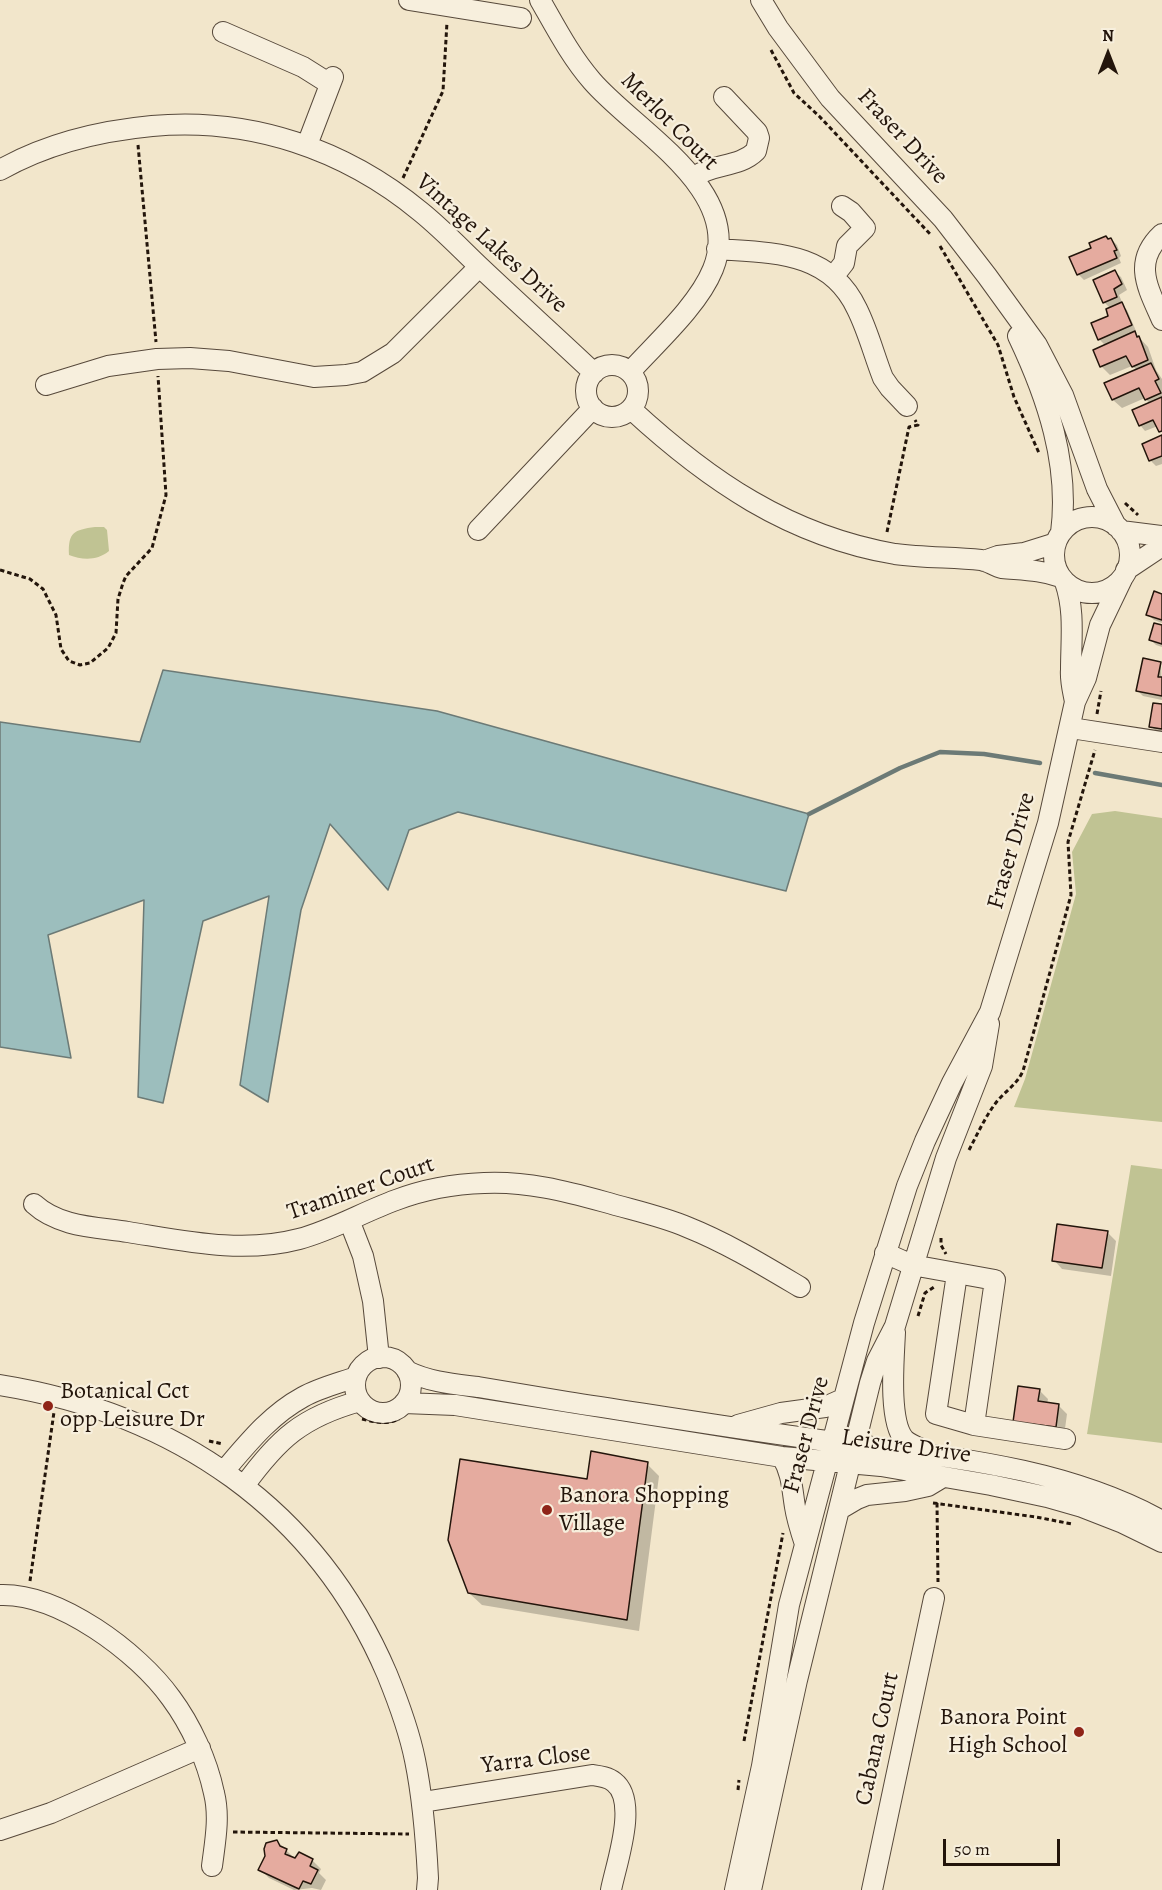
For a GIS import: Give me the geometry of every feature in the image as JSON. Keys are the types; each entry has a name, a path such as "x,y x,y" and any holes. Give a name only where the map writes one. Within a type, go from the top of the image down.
{"street":[{"path":"408,0 521,18"},
{"name":"Merlot Court","path":"540,0 563,40 591,80 694,177 707,198 716,220 717,249 714,267 701,292 630,372"},
{"name":"Fraser Drive","path":"761,0 778,28 830,98 943,219 1037,345 1063,395 1098,489 1118,529"},
{"path":"223,32 331,80 307,145"},
{"path":"694,177 706,169 736,163 756,152 758,132 724,97"},
{"name":"Vintage Lakes Drive","path":"0,170 62,143 100,133 165,125 235,127 307,145 345,163 398,194 422,212 594,373"},
{"path":"833,277 844,263 847,246 865,228 851,212 842,206"},
{"path":"1162,234 1147,253 1144,270 1148,288 1162,320"},
{"path":"717,249 797,258 818,266 833,277 848,292 856,307 883,378 907,406"},
{"path":"46,385 108,366 157,359 190,358 229,361 314,377 362,372 393,353 479,267"},
{"name":"Fraser Drive","path":"1009,307 1015,331 1037,377 1052,423 1063,480 1064,509 1058,538"},
{"path":"612,365 630,372 636,381 638,390 631,409 622,415 612,417 601,415 592,408 586,390 588,381 594,373 612,365"},
{"path":"478,530 592,408"},
{"path":"631,409 710,476 784,520 834,538 894,554 984,561 1000,568 1038,570 1063,579 1080,591 1095,593 1110,588 1125,573 1162,546"},
{"path":"984,561 998,556 1024,553 1058,538 1074,522 1085,518 1105,520 1118,529 1162,536"},
{"path":"1118,529 1129,549 1125,573"},
{"path":"1058,538 1054,560 1063,579"},
{"name":"Fraser Drive","path":"735,1890 762,1766 785,1626 843,1399 885,1253 907,1186 925,1142 952,1083 990,1012 1037,861 1071,729 1075,702 1086,678 1100,625 1125,573"},
{"name":"Fraser Drive","path":"1063,579 1070,597 1072,612 1070,672 1075,702"},
{"path":"1071,729 1162,742"},
{"name":"Fraser Drive","path":"752,1890 797,1680 877,1361 895,1326 945,1158 982,1066 988,1039 990,1012"},
{"name":"Traminer Court","path":"34,1204 49,1216 83,1226 226,1246 280,1243 323,1232 395,1200 444,1186 486,1183 538,1186 588,1197 686,1226 734,1248 800,1287"},
{"path":"244,1486 275,1446 297,1428 340,1407 359,1410 356,1377 365,1364 379,1358 373,1301 365,1267 349,1220"},
{"path":"885,1253 912,1265 995,1280 974,1425"},
{"path":"957,1274 936,1414 974,1425 1065,1439"},
{"path":"895,1326 896,1423 906,1441 931,1454"},
{"name":"Leisure Drive","path":"379,1358 395,1360 407,1371 437,1381 832,1442 881,1466 1064,1502 1123,1523 1162,1542"},
{"path":"404,1410 411,1388 407,1371"},
{"path":"224,1471 257,1433 291,1404 305,1396 356,1377"},
{"path":"0,1385 56,1396 107,1411 182,1445 244,1486 298,1535 331,1575 361,1620 376,1648 401,1710 415,1758 423,1802 427,1890"},
{"path":"493,1411 516,1394"},
{"path":"733,1426 781,1413 825,1407 843,1399"},
{"name":"Leisure Drive","path":"359,1410 366,1407 382,1413 434,1403 827,1462 853,1454 931,1454 979,1461 1052,1478 1117,1500 1162,1521"},
{"path":"577,1403 590,1413 649,1423 661,1438"},
{"path":"782,1457 791,1478 798,1523 805,1544"},
{"path":"840,1509 856,1499 928,1486 942,1477"},
{"path":"0,1595 28,1598 49,1605 93,1627 145,1668 172,1699 200,1748 214,1791 217,1817 212,1866"},
{"name":"Cabana Court","path":"872,1890 934,1598"},
{"path":"0,1830 51,1813 200,1748"},
{"name":"Yarra Close","path":"423,1802 581,1776 601,1776 613,1780 623,1794 626,1816 611,1890"}],"path":[{"path":"398,194 405,171 443,91 448,6"},
{"path":"771,50 794,93 819,116 933,236"},
{"path":"0,570 25,577 43,589 56,615 61,649 69,661 80,665 90,663 108,648 116,633 118,599 126,576 152,548 166,495 157,359 136,128"},
{"path":"938,242 998,345 1014,397 1041,458"},
{"path":"887,532 909,427 918,424 907,406"},
{"path":"965,1157 990,1112 999,1099 1020,1079 1023,1071 1071,895 1068,842 1097,742 1094,732 1101,690"},
{"path":"941,1238 941,1245 946,1255"},
{"path":"28,1598 56,1396"},
{"path":"359,1410 382,1423 393,1422 404,1410"},
{"path":"205,1438 213,1443 229,1442"},
{"path":"930,1503 1080,1525"},
{"path":"934,1598 939,1579 937,1503"},
{"path":"744,1741 784,1528"},
{"path":"216,1832 426,1834"}],"green space":[{"path":"104,527 107,530 109,551 100,557 89,559 69,555 71,537 77,531"},
{"path":"1115,811 1162,818 1162,1122 1014,1107 1025,1079 1076,894 1072,852 1092,814"},
{"path":"1131,1165 1162,1169 1162,1443 1087,1434"}],"water":[{"path":"163,670 437,711 809,814 786,891 458,812 409,830 388,890 330,824 301,910 268,1102 240,1085 269,896 203,921 163,1103 138,1097 144,900 48,935 71,1058 0,1047 0,722 140,742"}],"building":[{"path":"1106,236 1108,239 1111,238 1117,250 1114,251 1117,258 1077,275 1069,257 1091,248 1089,243"},
{"path":"1115,270 1122,284 1114,289 1117,297 1103,303 1093,280"},
{"path":"1122,302 1132,325 1098,340 1091,323 1108,316 1106,309"},
{"path":"1135,331 1148,360 1132,367 1126,356 1100,367 1093,350"},
{"path":"1151,363 1159,379 1155,381 1161,393 1145,400 1139,388 1112,400 1104,383"},
{"path":"1162,397 1162,431 1159,432 1153,420 1139,426 1132,410"},
{"path":"1162,435 1162,456 1149,461 1142,444"},
{"path":"1154,591 1162,594 1162,620 1146,615"},
{"path":"1154,623 1162,625 1162,644 1149,640"},
{"path":"1143,658 1161,662 1158,677 1162,677 1162,696 1136,691"},
{"path":"1153,703 1162,704 1162,729 1149,727"},
{"path":"1057,1224 1108,1231 1102,1268 1052,1261"},
{"path":"1018,1386 1040,1389 1038,1401 1059,1404 1056,1427 1013,1422"},
{"name":"Banora Shopping Village","path":"591,1451 648,1462 627,1620 468,1593 448,1540 460,1459 587,1479"},
{"path":"277,1840 280,1846 287,1849 285,1854 295,1858 299,1852 313,1859 310,1866 318,1870 311,1884 303,1881 299,1889 258,1870 265,1856 266,1843"}],"waterway":[{"path":"809,814 900,768 940,752 984,754 1040,763"},
{"path":"1095,773 1162,785"}],"place":[{"name":"Botanical Cct opp Leisure Dr","path":"48,1406"},
{"name":"Banora Shopping Village","path":"547,1510"},
{"name":"Banora Point High School","path":"1079,1732"}]}
